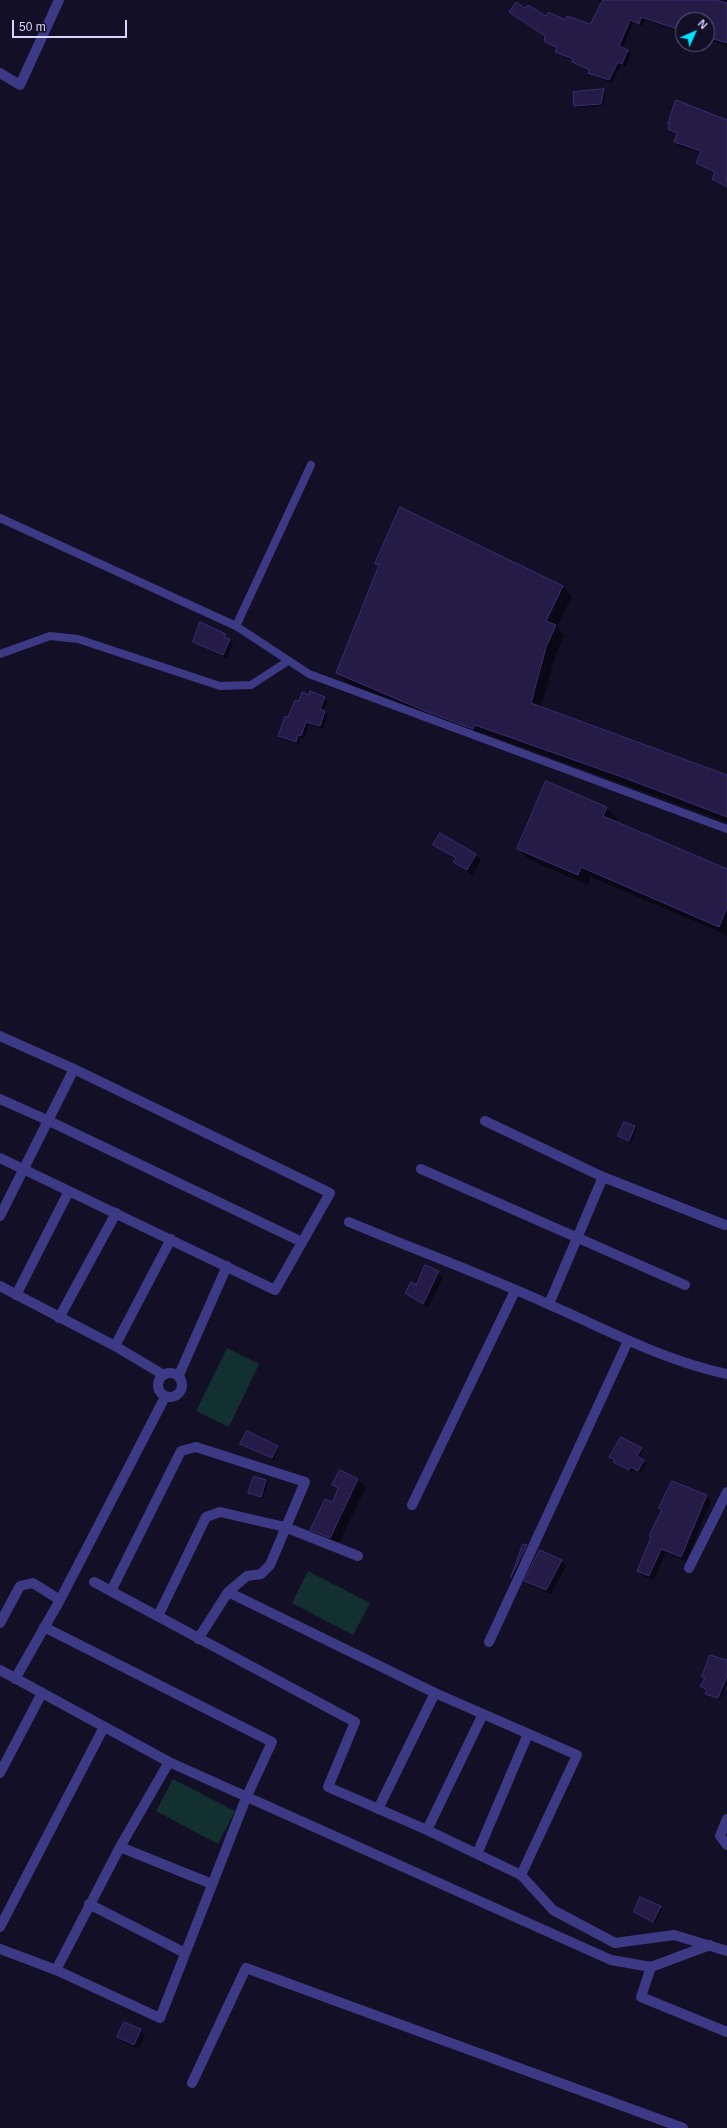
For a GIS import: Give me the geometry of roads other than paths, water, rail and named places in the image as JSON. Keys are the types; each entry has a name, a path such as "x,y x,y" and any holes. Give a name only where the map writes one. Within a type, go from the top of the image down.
{"street":[{"path":"0,73 20,85 59,0"},
{"path":"0,1036 74,1069 330,1193 275,1290 0,1158"},
{"path":"0,1215 22,1168 74,1069"},
{"path":"0,1099 302,1242"},
{"path":"485,1121 602,1177 724,1225"},
{"path":"421,1169 685,1285"},
{"path":"549,1304 602,1177"},
{"path":"16,1295 69,1191"},
{"path":"59,1318 116,1213"},
{"path":"349,1222 549,1304 628,1341 696,1368 727,1374"},
{"path":"115,1346 171,1239"},
{"path":"179,1375 227,1266"},
{"path":"0,1286 115,1346 162,1374 171,1372 179,1375 183,1383 181,1392 174,1397 165,1397 159,1391 158,1382 162,1374"},
{"path":"412,1505 515,1291"},
{"path":"489,1642 628,1341"},
{"path":"15,1679 60,1600 165,1397"},
{"path":"111,1591 181,1450 196,1447 305,1482 270,1565 261,1574 247,1576 228,1592 198,1639"},
{"path":"689,1568 727,1492"},
{"path":"158,1616 206,1517 220,1512 285,1528 358,1556"},
{"path":"94,1582 198,1639 356,1722 328,1787 427,1830 521,1875 553,1910 615,1943 674,1935 727,1951"},
{"path":"0,1623 20,1586 33,1583 60,1600"},
{"path":"228,1592 435,1693 577,1755 521,1875"},
{"path":"0,1949 56,1970 160,2018 246,1798 272,1742 44,1627"},
{"path":"0,1670 169,1762 246,1798 611,1960 651,1967 710,1945"},
{"path":"0,1773 42,1693"},
{"path":"378,1809 435,1693"},
{"path":"427,1830 483,1714"},
{"path":"0,1927 104,1727"},
{"path":"477,1854 528,1734"},
{"path":"56,1970 89,1904 169,1762"},
{"path":"727,1819 720,1836 727,1845"},
{"path":"120,1847 212,1884"},
{"path":"89,1904 185,1953"},
{"path":"651,1967 640,1997 727,2032"},
{"path":"192,2083 246,1968 683,2128"}],"lane":[{"path":"236,626 311,465"},
{"path":"0,518 236,626 309,674 727,829"},
{"path":"0,654 50,636 78,640 220,686 252,685 288,660"}]}
